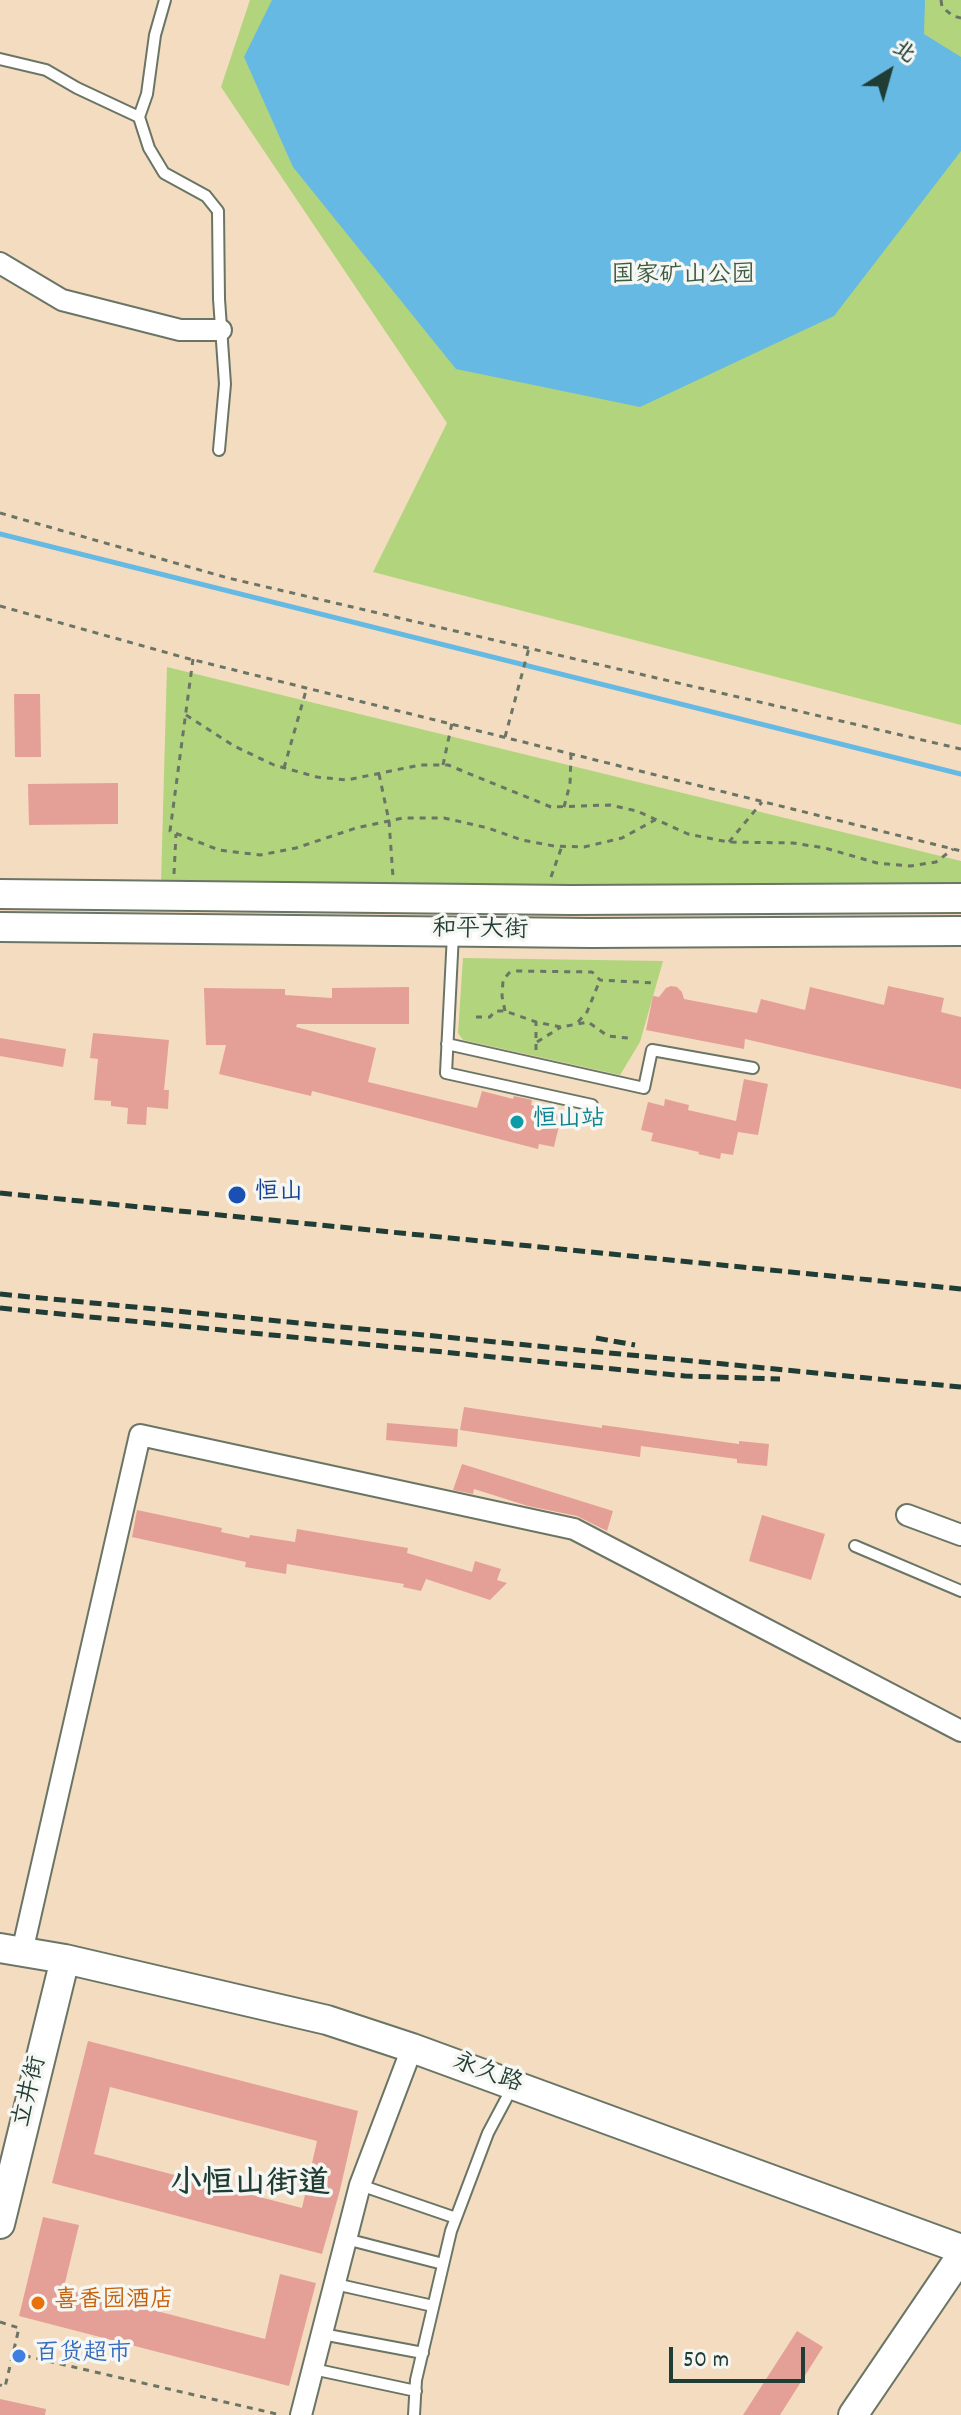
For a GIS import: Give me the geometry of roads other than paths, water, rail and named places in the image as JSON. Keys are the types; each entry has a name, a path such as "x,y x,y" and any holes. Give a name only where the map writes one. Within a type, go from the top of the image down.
{"main road":[{"name":"和平大街","path":"0,894 543,900 961,898"},
{"name":"和平大街","path":"0,927 606,933 961,931"},
{"name":"永久路","path":"11,1950 65,1959 327,2020 412,2048 961,2249"},
{"name":"立井街","path":"0,2224 65,1959"},
{"path":"853,2415 961,2256"}],"street":[{"path":"0,263 62,300 180,330 221,330"},
{"path":"11,1950 140,1435 574,1529 961,1731"},
{"path":"907,1515 961,1535"},
{"path":"301,2415 360,2185 412,2048"}],"lane":[{"path":"165,0 155,35 147,94 139,117 149,148 164,173 206,196 218,211 225,384 219,450"},
{"path":"0,59 46,70 139,117"},
{"path":"453,932 446,1073 592,1105"},
{"path":"447,1044 644,1088 652,1050 753,1068"},
{"path":"855,1546 961,1591"},
{"path":"414,2415 433,2306 456,2218 488,2133 514,2085"},
{"path":"360,2185 456,2218"},
{"path":"346,2239 443,2264"},
{"path":"335,2284 433,2306"},
{"path":"322,2334 423,2353"},
{"path":"313,2369 416,2391"}],"water":[{"path":"272,0 925,0 924,34 961,57 961,151 834,316 640,407 456,369 293,167 244,57"}],"waterway":[{"path":"0,534 961,774"}],"railway":[{"path":"0,1193 961,1289"},
{"path":"0,1294 961,1387"},
{"path":"0,1308 685,1376 780,1379"},
{"path":"596,1338 635,1345"}],"place":[{"name":"恒山站","path":"517,1122"},
{"name":"恒山","path":"237,1195"},
{"name":"喜香园酒店","path":"38,2303"},
{"name":"百货超市","path":"19,2356"}],"district":[{"name":"小恒山街道","path":"250,2188"}],"park label":[{"name":"国家矿山公园","path":"683,278"}]}
